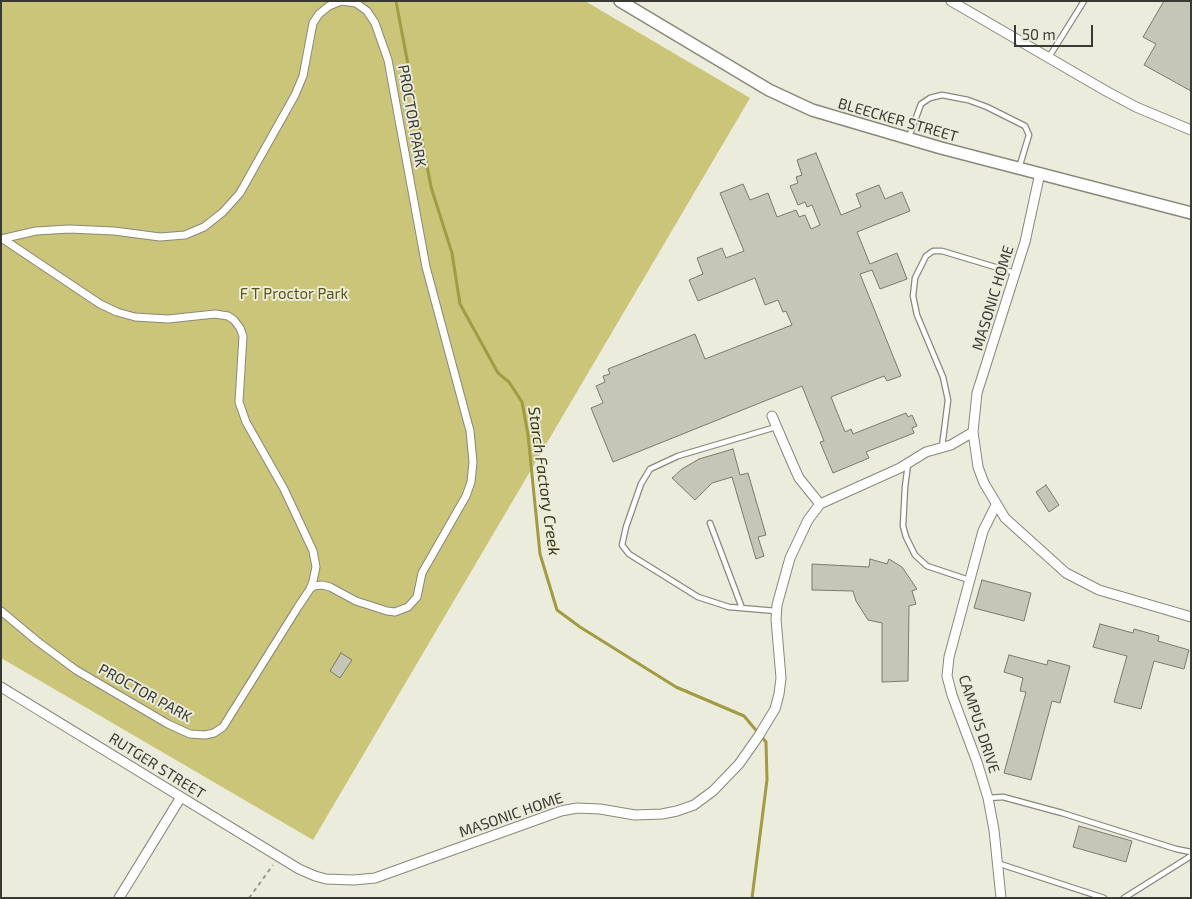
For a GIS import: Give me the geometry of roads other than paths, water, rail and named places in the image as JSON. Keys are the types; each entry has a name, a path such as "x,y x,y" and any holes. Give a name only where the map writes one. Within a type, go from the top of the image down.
{"street":[{"name":"BLEECKER STREET","path":"620,1 778,94 812,110 909,139 1191,213"},
{"path":"951,1 1136,107 1191,130"},
{"name":"PROCTOR PARK","path":"2,239 36,231 69,229 114,231 160,237 184,235 204,227 223,212 240,193 295,95 304,76 313,22 319,14 329,6 341,2 356,3 367,11 375,22 388,60 426,266 470,431 473,462 471,482 466,496 422,573 417,597 408,608 395,612 386,611 356,601 330,587 322,585 314,586 310,589"},
{"name":"MASONIC HOME","path":"1040,173 1025,242 977,393 973,432 978,467 984,483 1004,518 1066,573 1099,590 1191,617"},
{"name":"PROCTOR PARK","path":"1,611 76,670 168,724 190,734 204,735 214,733 222,727 310,589 314,581 316,567 313,551 284,489 246,422 239,402 243,336 234,320 228,316 215,314 168,318 135,317 117,312 100,304 2,239"},
{"path":"772,416 799,478 820,504 926,452 951,444 973,432"},
{"name":"MASONIC HOME","path":"299,869 326,879 354,880 375,878 561,811 577,808 600,809 635,815 662,814 694,805 714,791 739,764 775,709 781,678 776,612 790,558 808,520 820,504"},
{"name":"CAMPUS DRIVE","path":"996,505 983,531 949,657 947,676 988,798 994,830 1001,898"},
{"name":"RUTGER STREET","path":"1,686 299,869"},
{"path":"119,898 181,797"}],"lane":[{"path":"1048,58 1084,1"},
{"path":"909,139 921,104 930,98 942,95 968,100 1025,126 1029,135 1019,168"},
{"path":"942,447 948,400 943,377 917,315 913,296 916,278 926,256 933,251 942,251 1015,273"},
{"path":"776,427 678,456 650,469 641,484 626,526 622,545 629,554 698,597 729,607 776,612"},
{"path":"909,462 905,487 903,526 915,555 927,566 970,581"},
{"path":"710,523 742,608"},
{"path":"988,798 1003,796 1191,852"},
{"path":"1124,898 1191,856"},
{"path":"998,863 1104,898"}],"waterway":[{"name":"Starch Factory Creek","path":"396,1 431,187 452,253 460,304 498,373 509,382 522,402 528,435 540,554 557,610 580,627 676,687 744,716 766,742 767,780 752,898"}],"park label":[{"name":"F T Proctor Park","path":"294,294"}]}
